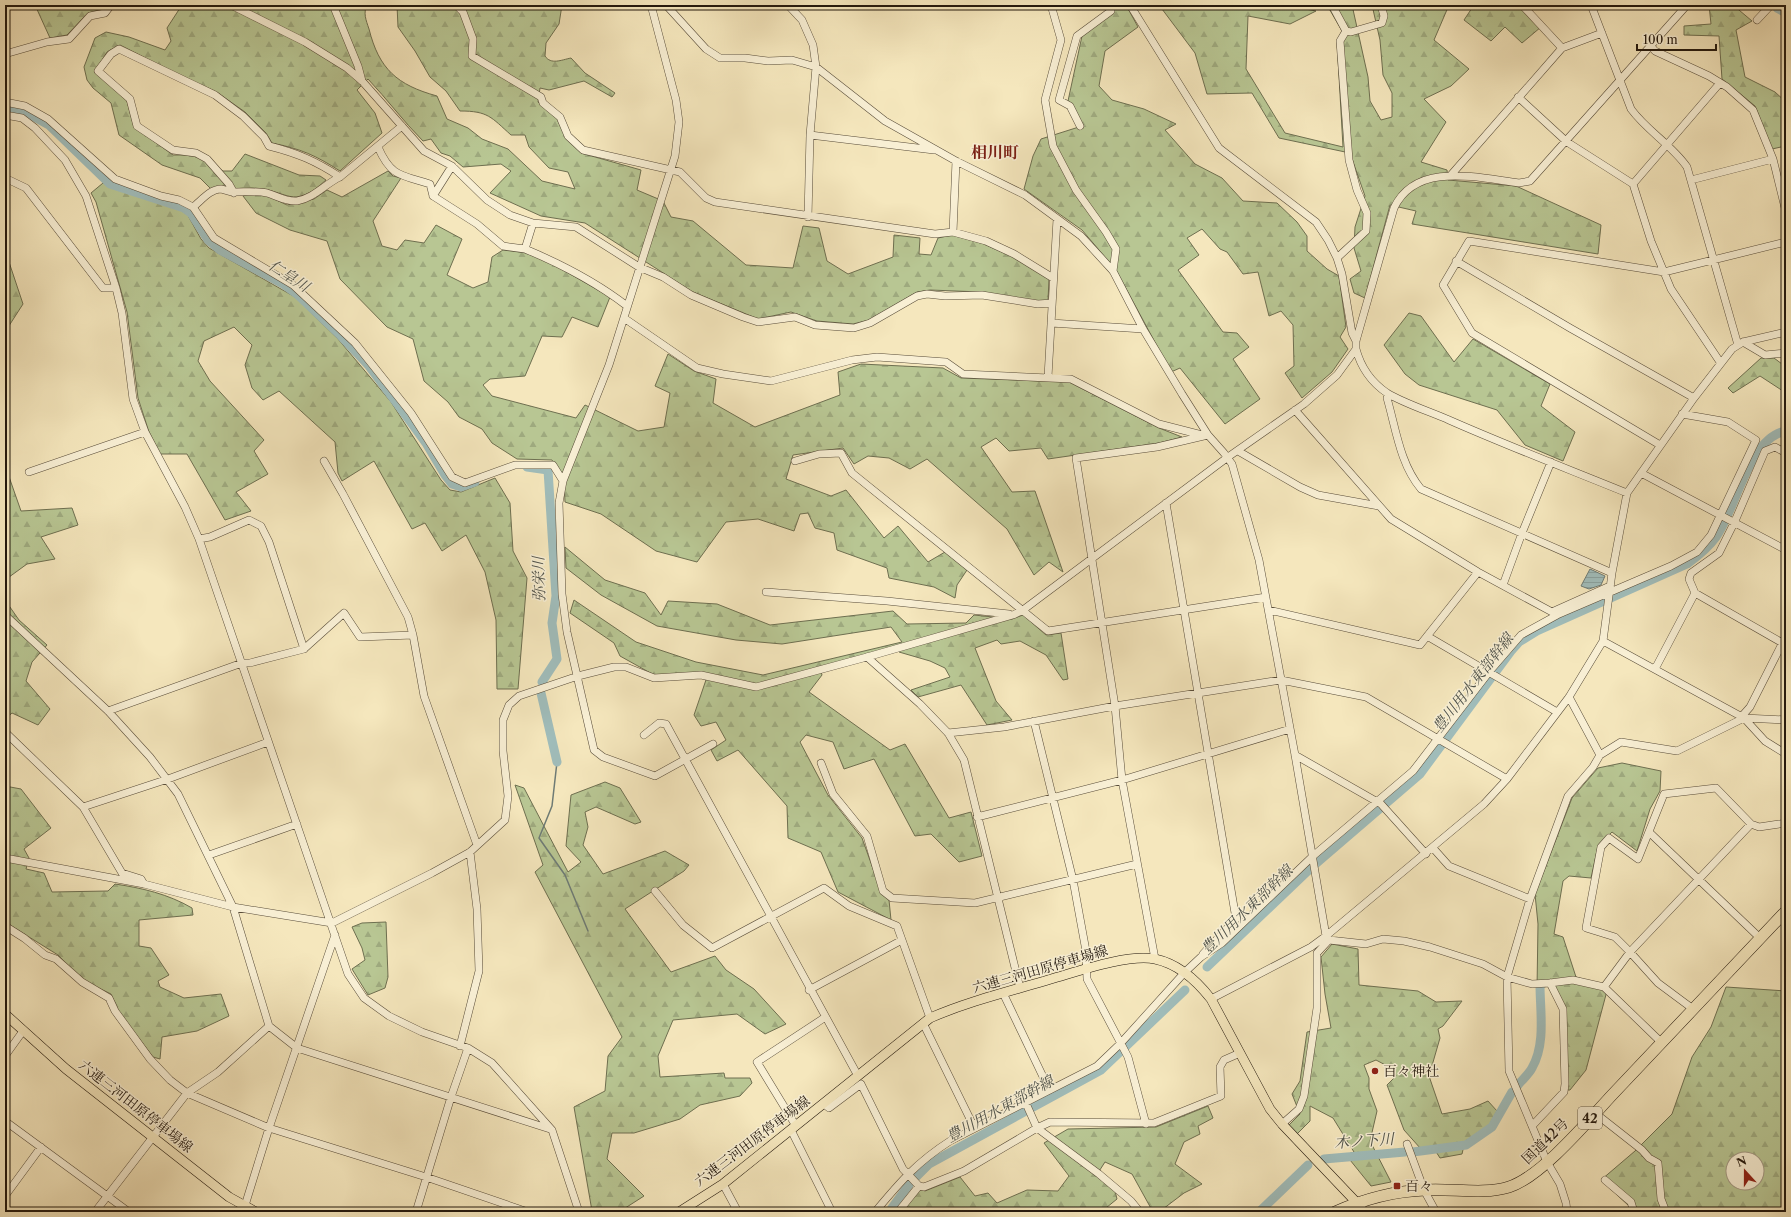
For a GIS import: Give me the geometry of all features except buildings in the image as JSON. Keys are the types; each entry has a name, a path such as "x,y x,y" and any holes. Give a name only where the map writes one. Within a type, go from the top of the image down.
{"highway":[{"name":"国道42号","path":"1335,1212 1357,1202 1424,1190 1492,1190 1510,1186 1530,1177 1547,1162 1595,1113 1786,911"}],"main road":[{"name":"六連三河田原停車場線","path":"679,1212 723,1184 927,1021 947,1010 1088,969 1126,960 1155,959 1185,972 1201,986 1211,999 1270,1110 1357,1202"},
{"name":"六連三河田原停車場線","path":"5,1014 66,1069 244,1210 256,1212"}],"street":[{"path":"5,54 47,42 69,39 90,16 105,12 111,5"},
{"path":"231,5 304,42 347,68 362,81 424,151 452,166 486,200 510,215 533,223 576,227 639,267 663,276 691,295 758,322 795,317 815,325 854,328 870,323 918,296 927,294 982,295 1038,304 1052,303"},
{"path":"333,5 358,66 362,81"},
{"path":"456,5 463,12 473,39 472,56 541,97 543,103 560,117 568,136 583,150 680,172 706,198 715,202 808,217 935,234 953,232 986,242 1014,254 1053,278"},
{"path":"651,5 676,100 679,122 675,156 609,366 563,481 559,503 562,594 567,632 594,750 603,757 655,776 713,744"},
{"path":"666,5 706,49 720,58 745,58 768,61 792,60 816,67 885,121 939,150 956,161 1024,195 1081,236 1113,271 1143,329 1206,436 1228,457 1232,464 1259,560 1327,938 1317,954 1317,1008 1304,1096 1300,1109 1282,1124"},
{"path":"788,5 802,20 813,45 816,67 810,135 808,217"},
{"path":"1050,5 1061,40 1045,100 1053,146 1076,190 1106,232 1116,249 1113,271"},
{"path":"1080,126 1070,106 1059,100 1077,36 1111,11 1111,5"},
{"path":"1130,5 1219,148 1316,222 1328,240 1337,258 1352,333 1356,342"},
{"path":"1332,5 1346,31"},
{"path":"1346,31 1351,32 1382,23 1384,16 1381,5"},
{"path":"1522,5 1562,48"},
{"path":"1591,5 1631,109 1640,121 1680,156 1687,167 1713,260 1741,344 1765,355 1786,353"},
{"path":"1627,493 1388,394 1365,372 1360,363 1356,350 1356,342 1394,208 1400,196 1411,186 1431,178 1451,175 1519,183 1530,181 1567,142 1620,79 1687,5"},
{"path":"1757,20 1771,5"},
{"path":"1337,258 1352,247 1366,231 1367,213 1349,160 1340,41 1346,31"},
{"path":"1451,175 1562,48 1602,33"},
{"path":"1650,45 1655,51 1709,76 1727,87 1753,110 1773,159 1786,212"},
{"path":"234,193 229,184 207,159 196,152 173,150 137,126 130,99 98,71 111,54 119,49 215,95 243,116 269,146 296,152 317,161 340,177"},
{"path":"1633,184 1720,83"},
{"path":"1518,97 1567,142 1633,184 1651,241 1670,289 1720,362"},
{"path":"5,102 25,106 48,119 115,179 161,196 179,200 193,207 214,238 293,285 355,343 411,413 452,477 465,483 515,465 553,465 563,481"},
{"path":"5,115 22,118 30,125 65,160 86,196 116,288 122,313 133,399 145,432 185,507 199,539 268,742 332,923 348,974 364,998 396,1019 422,1032 464,1047 492,1062 552,1130 579,1212"},
{"path":"193,207 210,192 221,189 234,193 252,191 268,193 286,200 297,200 313,195 330,181 340,177 402,126"},
{"path":"810,135 939,150"},
{"path":"378,147 385,162 397,174 430,184 433,196 477,224 503,246 525,248 559,264 611,294 627,306"},
{"path":"1691,180 1773,159"},
{"path":"953,232 956,161"},
{"path":"433,196 452,166"},
{"path":"5,178 26,188 103,288 116,288"},
{"path":"1048,378 1057,219"},
{"path":"525,248 533,223"},
{"path":"1660,445 1472,333 1443,285 1468,241 1664,272 1786,242"},
{"path":"1456,261 1694,398"},
{"path":"624,318 698,368 723,374 771,381 852,360 877,357 946,362 963,374 1071,379 1159,424 1206,436"},
{"path":"1051,323 1143,329"},
{"path":"1211,999 1327,938 1393,879 1426,854 1484,804 1507,779 1569,697 1603,641 1609,591 1627,493 1682,414 1720,362 1732,349 1741,344 1786,332"},
{"path":"5,858 144,884 234,907 332,923 432,873 470,852 505,820 508,796 503,751 503,720 510,704 519,696 578,676 614,667 626,667 654,678 701,675 756,687 867,658 1013,615 1023,610 1228,457 1304,404 1336,375 1356,350"},
{"path":"1388,394 1387,398 1396,428 1398,443 1414,480 1421,488 1612,573"},
{"path":"1295,410 1391,519 1478,572 1552,612 1671,566 1697,552 1711,535 1756,440 1728,422 1682,414"},
{"path":"29,472 145,432"},
{"path":"1155,959 1122,780 1115,706 1076,458 1157,448 1206,436"},
{"path":"1784,644 1696,594 1689,579 1691,573 1719,553 1765,451 1774,447 1786,453"},
{"path":"1238,451 1300,487 1318,495 1379,506"},
{"path":"795,461 819,454 841,453 852,472 1048,631 1266,597"},
{"path":"324,461 408,617 413,635 424,696 477,844"},
{"path":"1503,585 1522,532 1551,462"},
{"path":"1641,473 1722,514 1786,550"},
{"path":"655,891 683,925 712,948 771,915 824,888 849,906 897,926 927,1021 973,1125 1097,1066 1120,1044 1201,956 1206,948 1236,919 1166,503"},
{"path":"199,539 210,537 249,520 262,526 269,542 304,649"},
{"path":"1269,610 1420,645 1478,572"},
{"path":"1201,956 1222,943 1313,858 1379,803 1413,771 1490,672 1521,635 1559,614 1609,591"},
{"path":"766,592 887,601 1013,615"},
{"path":"1654,669 1696,594"},
{"path":"108,711 242,663 250,663 304,649 344,613 360,637 413,635"},
{"path":"5,615 108,711 168,779 178,794 234,907 269,1026 297,1048 552,1130"},
{"path":"1427,636 1558,712"},
{"path":"1567,1212 1566,1203 1560,1184 1547,1162 1509,1071 1507,977 1530,899 1568,796 1593,767 1600,755 1621,742 1677,751 1743,717 1750,707 1784,644 1786,636"},
{"path":"1603,641 1743,717 1765,741 1786,754"},
{"path":"867,658 920,704 948,733 964,760 1020,988"},
{"path":"948,733 1004,727 1115,706 1281,680 1366,697 1439,738 1448,746 1507,779"},
{"path":"1569,697 1600,755"},
{"path":"1743,717 1786,720"},
{"path":"1034,721 1073,880 1086,951 1088,969 1087,979 1128,1057 1146,1124"},
{"path":"644,735 659,723 666,724 771,915 824,1018 858,1076"},
{"path":"977,816 1122,780 1290,729"},
{"path":"5,732 84,807 122,873 141,879 144,884"},
{"path":"84,807 168,779 268,742"},
{"path":"1295,755 1379,803 1426,854"},
{"path":"821,763 833,794 867,836 883,891 892,898 975,903 1137,864"},
{"path":"1693,1009 1658,983 1630,952 1614,938 1586,928 1601,847 1609,838 1638,859 1664,794 1716,788 1751,824 1759,827 1786,823"},
{"path":"208,855 297,824"},
{"path":"1604,987 1630,952 1751,824"},
{"path":"1649,832 1760,938"},
{"path":"1433,848 1449,866 1530,899"},
{"path":"416,1212 451,1097 464,1047 479,971 477,909 470,852"},
{"path":"5,926 24,938 45,955 56,959 82,982 109,998 115,1011 150,1059 170,1080 187,1093 269,1128 426,1177 528,1212"},
{"path":"244,1210 269,1128 335,935"},
{"path":"1327,938 1366,944 1383,939 1404,941 1430,947 1483,964 1507,977 1532,984 1573,980 1604,987 1662,1043"},
{"path":"810,990 902,940"},
{"path":"1532,1126 1564,1092 1563,1009 1550,983"},
{"path":"875,1212 906,1174 928,1155 950,1141 1024,1101 1044,1087 1046,1083 1003,993"},
{"path":"824,1018 757,1062 793,1128 832,1212"},
{"path":"95,1212 187,1093 218,1072 269,1026"},
{"path":"5,1056 23,1031"},
{"path":"824,1104 829,1108 861,1084 906,1174 919,1186 928,1187 964,1171 1036,1128 1050,1122 1154,1123 1221,1096 1220,1067 1224,1060 1240,1053"},
{"path":"1024,1101 1036,1128 1099,1174 1131,1201 1140,1212"},
{"path":"1595,1113 1658,1163 1661,1200 1666,1212"},
{"path":"5,1121 128,1212"},
{"path":"1406,1144 1424,1190 1436,1212"},
{"path":"5,1196 41,1147"},
{"path":"1605,1180 1631,1202 1634,1212"},
{"path":"723,1184 738,1212"},
{"path":"898,1212 919,1186"},
{"path":"1357,1202 1366,1212"}],"green space":[{"path":"35,5 106,5 103,9 88,13 67,35 50,38"},
{"path":"180,5 367,5 365,17 378,55 384,65 401,81 423,92 437,96 447,119 468,128 482,139 508,149 542,181 575,189 568,172 549,168 529,147 525,135 511,135 493,119 483,114 477,112 460,111 446,91 430,77 415,51 398,27 397,5 562,5 559,24 546,43 545,56 547,59 553,61 571,58 585,73 615,93 612,97 584,81 549,90 540,88 538,102 557,119 566,137 581,153 641,170 637,190 663,201 671,217 693,221 746,265 793,268 803,226 819,228 827,261 848,274 893,257 894,235 920,238 919,254 931,255 938,238 952,235 984,244 1011,256 1049,278 1048,301 1037,302 981,292 930,290 917,292 869,320 853,324 817,321 791,312 758,319 693,292 585,223 541,216 490,193 511,171 501,164 463,167 450,156 441,153 431,139 423,141 368,79 357,90 375,113 382,133 340,171 308,153 272,143 266,133 245,112 215,91 185,78 120,45 107,52 95,72 127,101 134,127 173,155 190,155 202,159 223,171 232,171 245,154 299,175 320,176 326,180 314,190 297,197 264,189 252,188 212,190 200,178 162,165 119,135 111,103 93,88 87,80 84,67 95,38 106,32 129,37 165,50 171,41 167,28 180,8"},
{"path":"1113,5 1126,5 1138,27 1105,51 1099,86 1112,100 1144,109 1176,124 1165,130 1195,164 1222,178 1243,201 1277,203 1297,222 1307,236 1307,251 1327,269 1339,276 1346,327 1340,337 1348,349 1332,372 1302,398 1285,373 1294,366 1293,325 1281,311 1269,316 1258,272 1243,274 1227,252 1220,249 1202,229 1187,238 1199,255 1178,270 1223,332 1237,333 1249,347 1233,359 1260,399 1225,424 1180,368 1171,372 1116,270 1082,230 1024,189 1033,156 1041,139 1082,126 1073,105 1068,101 1082,36"},
{"path":"1159,5 1285,5 1316,11 1290,24 1248,16 1246,69 1285,133 1343,147 1337,41 1342,31 1327,5 1352,5 1368,77 1370,101 1381,120 1392,117 1392,93 1383,75 1380,40 1372,5 1449,5 1434,40 1469,69 1451,86 1424,99 1446,122 1421,162 1447,170 1448,180 1516,186 1601,225 1598,254 1412,224 1416,211 1390,205 1365,298 1354,293 1350,279 1361,271 1354,248 1355,227 1365,196 1350,153 1279,138 1252,93 1207,94 1195,53"},
{"path":"1454,5 1518,5 1541,27 1522,43 1505,27 1491,41 1464,20 1472,8"},
{"path":"1709,5 1733,5 1752,21 1736,30 1745,77 1775,92 1786,102 1786,151 1781,147 1772,149 1755,106 1722,79 1719,36 1684,35 1684,26 1711,24"},
{"path":"388,171 393,176 401,178 373,221 382,246 397,250 405,240 424,243 436,225 462,239 447,275 473,288 488,282 492,257 503,250 527,253 558,267 610,297 598,327 572,317 562,337 542,336 525,376 490,379 483,385 492,396 576,418 585,405 638,431 664,427 670,393 655,386 668,354 694,371 716,379 713,403 755,427 840,395 838,372 861,364 943,368 961,378 1069,382 1159,428 1182,437 1159,443 1048,459 1041,448 1009,451 996,438 981,447 1012,492 1035,491 1063,572 1049,562 1034,575 1007,529 927,459 910,469 889,458 868,456 854,464 843,448 793,455 786,479 831,496 846,490 884,538 898,526 928,562 945,552 967,570 957,585 955,598 934,587 889,578 887,568 837,550 834,533 815,528 808,513 800,514 794,531 758,519 726,522 697,562 656,551 601,514 565,502 564,480 552,460 517,459 492,443 482,429 459,417 448,402 424,381 413,339 387,327 340,279 327,241 290,230 256,213 243,196 251,194 268,196 287,205 314,199 327,190 342,197"},
{"path":"103,183 186,212 201,239 209,248 295,297 338,339 391,402 441,480 450,490 461,492 495,478 510,503 513,551 527,578 518,689 497,689 496,620 485,572 466,535 442,551 425,523 412,529 374,461 342,481 338,473 335,442 279,391 263,400 252,388 245,365 252,345 234,327 204,341 198,361 210,381 264,440 254,451 268,474 236,492 251,511 225,520 187,454 160,454 149,432 138,398 127,312 96,202 91,193"},
{"path":"5,259 8,259 23,304 5,332"},
{"path":"1409,313 1421,316 1454,362 1473,339 1550,384 1541,406 1575,432 1563,461 1525,445 1497,410 1419,385 1405,374 1384,345"},
{"path":"1761,358 1774,358 1786,367 1786,393 1760,376 1733,393 1728,388"},
{"path":"5,471 7,471 21,511 72,508 78,525 41,537 55,559 27,564 5,580"},
{"path":"565,547 605,580 645,593 661,615 668,601 717,604 770,625 893,611 907,624 966,623 974,615 1012,619 1023,615 1046,635 1061,633 1068,679 1063,680 1046,655 1020,641 1001,644 997,640 975,648 996,701 1012,720 987,725 961,685 918,697 911,690 950,677 945,668 930,661 899,652 897,647 820,668 822,675 809,692 890,750 905,744 949,818 971,812 982,856 959,862 931,834 915,836 874,759 844,769 833,742 806,735 800,742 828,795 862,838 882,894 889,900 891,920 838,892 821,852 788,838 787,806 738,750 717,761 711,750 726,740 716,722 701,726 694,715 708,674 654,675 620,656 614,643 570,613 574,600 636,642 696,662 763,675 902,642 891,627 782,644 736,640 657,626 601,595 566,568"},
{"path":"5,600 19,620 47,645 32,662 26,681 50,709 38,725 12,713 5,719 5,613 8,612 5,608"},
{"path":"1622,763 1661,771 1660,791 1650,809 1637,851 1612,832 1598,846 1591,878 1569,876 1563,881 1554,934 1563,937 1576,977 1608,987 1586,1070 1570,1090 1562,1090 1560,1009 1548,986 1537,989 1538,924 1535,894 1572,798 1598,768"},
{"path":"605,782 620,788 641,822 635,824 596,807 585,812 588,827 583,845 603,874 665,851 689,865 684,871 625,909 671,972 715,956 726,970 754,989 786,1024 765,1034 737,1014 673,1020 658,1056 660,1077 724,1073 725,1078 750,1078 752,1083 740,1096 700,1105 680,1119 634,1133 612,1133 607,1159 644,1196 619,1212 590,1212 592,1211 574,1107 605,1091 608,1056 622,1037 535,872 543,865 515,785 524,788 568,872 581,862 566,846 571,795"},
{"path":"5,786 21,789 51,828 24,849 29,858 26,869 44,873 52,892 108,891 115,884 155,892 192,908 193,915 139,920 139,946 151,948 169,975 158,981 160,987 184,998 221,994 229,1016 197,1031 162,1037 160,1059 153,1057 119,1012 111,994 82,980 58,955 5,922"},
{"path":"386,922 388,977 385,988 368,995 352,969 365,960 362,948 352,927 362,923"},
{"path":"1332,944 1358,949 1359,985 1418,991 1436,1002 1462,1001 1443,1026 1438,1029 1440,1038 1429,1076 1442,1114 1470,1109 1488,1101 1497,1111 1487,1129 1465,1141 1462,1154 1440,1158 1433,1147 1421,1149 1404,1130 1387,1085 1396,1076 1393,1069 1376,1060 1364,1065 1369,1078 1369,1089 1377,1111 1370,1141 1391,1182 1371,1186 1346,1155 1354,1152 1333,1118 1310,1106 1310,1121 1297,1134 1289,1125 1300,1114 1292,1094 1300,1081 1307,1032 1331,1028 1321,957"},
{"path":"1726,987 1786,991 1786,1212 1630,1212 1629,1206 1601,1180 1635,1151 1672,1114 1692,1057 1711,1027"},
{"path":"1208,1106 1213,1118 1198,1126 1200,1134 1184,1142 1175,1164 1202,1184 1184,1193 1159,1212 1153,1212 1132,1174 1105,1162 1096,1176 1115,1191 1117,1199 1101,1212 901,1212 920,1189 925,1191 960,1177 975,1196 988,1193 997,1203 1027,1190 1058,1191 1069,1176 1044,1143 1068,1129 1156,1127"}],"water":[{"path":"1590,569 1605,576 1601,585 1589,589 1581,586"}],"waterway":[{"path":"1777,8 1786,13"},
{"name":"仁皇川","path":"5,108 27,113 49,125 110,184 184,208 191,213 208,240 220,250 283,284 297,294 339,334 369,366 426,443 452,484 461,487 475,482"},
{"path":"5,300 7,306 5,309"},
{"name":"豊川用水東部幹線","path":"1207,967 1313,866 1420,774 1519,642 1537,631 1687,564 1703,552 1716,537 1723,525 1745,476 1762,446 1773,436 1786,431"},
{"name":"弥栄川","path":"527,467 548,470 556,596 552,623 557,659 542,682"},
{"name":"弥栄川","path":"541,693 557,762"},
{"path":"557,762 552,806 539,838 565,875 588,931"},
{"name":"木ノ下川","path":"1518,1085 1531,1070 1539,1049 1541,1038 1540,985"},
{"name":"豊川用水東部幹線","path":"889,1212 911,1182 929,1164 1101,1070 1185,990"},
{"name":"木ノ下川","path":"1413,1152 1466,1145 1492,1127 1512,1092"},
{"name":"木ノ下川","path":"1324,1159 1405,1152"},
{"name":"木ノ下川","path":"1259,1212 1308,1165"}],"place":[{"name":"百々神社","path":"1375,1071"},
{"name":"百々","path":"1397,1186"}],"district":[{"name":"相川町","path":"995,152"}]}
